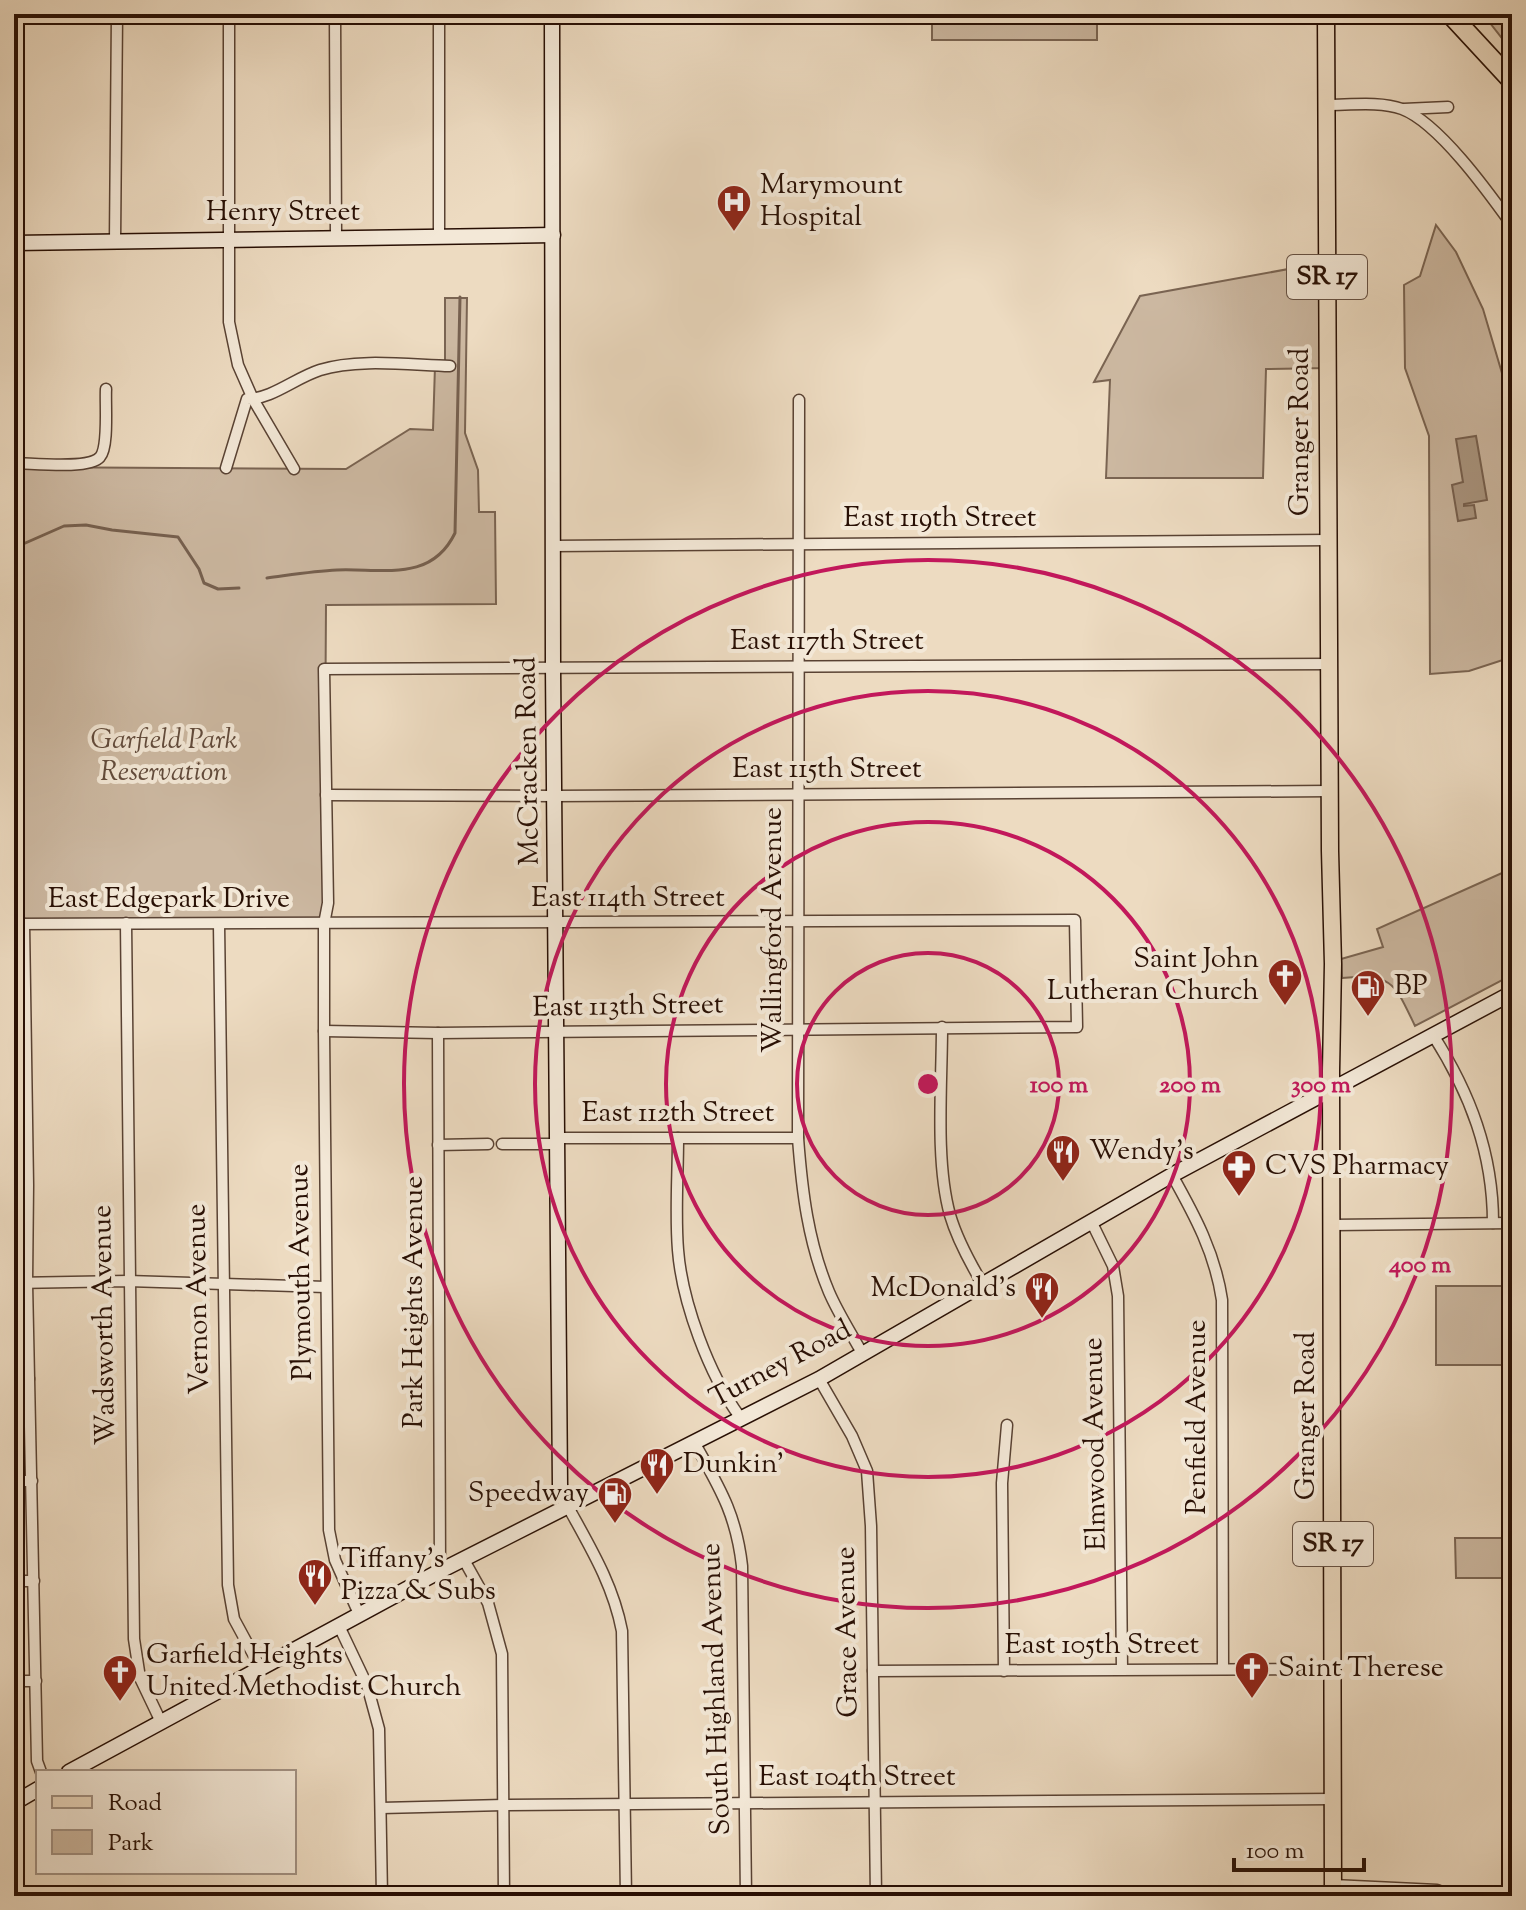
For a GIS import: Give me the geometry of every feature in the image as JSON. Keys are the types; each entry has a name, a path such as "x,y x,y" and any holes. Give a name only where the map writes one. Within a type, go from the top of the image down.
{"highway":[{"path":"1450,14 1512,81"},
{"path":"1466,14 1512,73"}],"main road":[{"name":"Granger Road","path":"1326,14 1330,851 1333,892 1333,1890"}],"street":[{"path":"115,241 117,14"},
{"path":"229,14 229,322 238,365 253,399 294,469"},
{"path":"335,14 336,239"},
{"path":"439,14 439,237"},
{"name":"McCracken Road","path":"552,14 553,668 560,1486 567,1505"},
{"path":"1327,105 1402,109 1448,107"},
{"path":"1402,109 1432,130 1459,157 1512,225"},
{"name":"Henry Street","path":"14,243 553,235"},
{"path":"226,468 247,399 261,399 292,380 323,369 358,365 450,366"},
{"path":"14,463 89,464 101,457 105,447 106,389"},
{"name":"Wallingford Avenue","path":"799,400 798,1138 803,1199 812,1244 829,1293 862,1353"},
{"path":"1512,498 1512,507"},
{"name":"East 119th Street","path":"553,546 1328,540"},
{"name":"East 117th Street","path":"324,669 1330,664"},
{"name":"Plymouth Avenue","path":"324,669 328,903 324,924 324,1031 329,1530 342,1581 359,1614"},
{"name":"East 115th Street","path":"326,795 1330,791"},
{"name":"East 114th Street","path":"324,924 1075,920 1077,1027"},
{"name":"Wadsworth Avenue","path":"126,923 134,1639 140,1678 161,1722"},
{"path":"19,924 37,1761 40,1770"},
{"name":"East Edgepark Drive","path":"19,924 324,924"},
{"name":"Vernon Avenue","path":"219,924 228,1585 234,1619 260,1667"},
{"name":"Turney Road","path":"73,1770 440,1571 819,1379 1172,1175 1512,993"},
{"path":"942,1027 942,1165 948,1201 963,1249 982,1283"},
{"name":"East 113th Street","path":"324,1031 438,1033 1077,1027"},
{"name":"Park Heights Avenue","path":"438,1033 440,1571"},
{"path":"1433,1035 1458,1075 1478,1122 1488,1160 1493,1223"},
{"path":"678,1138 678,1251 689,1306 713,1369 740,1417"},
{"name":"East 112th Street","path":"502,1144 678,1138 798,1138"},
{"path":"438,1145 488,1144"},
{"name":"Penfield Avenue","path":"1172,1175 1205,1234 1218,1272 1222,1300 1223,1669"},
{"name":"Elmwood Avenue","path":"1092,1223 1113,1266 1118,1296 1122,1669"},
{"path":"1333,1225 1512,1223"},
{"path":"14,1283 128,1281 326,1287"},
{"path":"14,1379 29,1379"},
{"name":"Grace Avenue","path":"819,1379 852,1436 867,1471 871,1526 876,1896"},
{"path":"1004,1671 1002,1483 1007,1425"},
{"name":"South Highland Avenue","path":"694,1442 727,1502 738,1533 742,1566 746,1896"},
{"path":"14,1481 32,1481"},
{"path":"567,1505 604,1573 616,1601 622,1631 626,1896"},
{"path":"464,1560 488,1603 502,1654 504,1896"},
{"path":"14,1581 34,1581"},
{"path":"339,1626 367,1685 377,1719 382,1896"},
{"name":"East 105th Street","path":"873,1671 1332,1669"},
{"path":"14,1681 36,1681"},
{"path":"14,1803 36,1790"},
{"name":"East 104th Street","path":"381,1808 1332,1799"},
{"path":"1333,1890 1437,1890 1452,1896"}],"green space":[{"path":"932,14 1097,14 1097,40 932,40"},
{"path":"1483,14 1512,14 1512,51"},
{"path":"1436,225 1456,252 1483,309 1512,407 1512,657 1469,671 1430,674 1429,436 1405,368 1404,285 1420,276"},
{"path":"1327,262 1327,368 1266,369 1263,478 1106,478 1110,380 1094,382 1140,296"},
{"name":"Garfield Park Reservation","path":"445,298 467,298 465,433 478,470 479,512 495,512 496,604 326,605 324,924 14,924 14,467 346,469 410,429 433,430 435,366 445,365"},
{"path":"1502,873 1509,916 1512,915 1512,975 1415,1026 1402,999 1390,984 1372,978 1342,978 1341,959 1383,947 1377,929"},
{"path":"1436,1286 1512,1286 1512,1426 1506,1426 1506,1365 1436,1365"},
{"path":"1455,1538 1512,1538 1512,1578 1456,1578"}],"shaded area":[{"path":"1476,436 1487,500 1464,504 1474,505 1476,518 1458,521 1452,485 1463,482 1456,439"}],"waterway":[{"path":"267,578 328,571 404,570 433,560 445,549 455,533 460,297"},
{"path":"14,548 64,526 86,525 178,537 199,569 204,583 218,589 239,588"}],"place":[{"name":"Marymount Hospital","path":"734,233"},
{"name":"Saint John Lutheran Church","path":"1285,1007"},
{"name":"BP","path":"1368,1018"},
{"name":"Wendy's","path":"1063,1183"},
{"name":"CVS Pharmacy","path":"1239,1198"},
{"name":"McDonald's","path":"1042,1320"},
{"name":"Dunkin'","path":"657,1496"},
{"name":"Speedway","path":"615,1525"},
{"name":"Tiffany’s Pizza & Subs","path":"315,1607"},
{"name":"Saint Therese","path":"1252,1700"},
{"name":"Garfield Heights United Methodist Church","path":"120,1703"}]}
